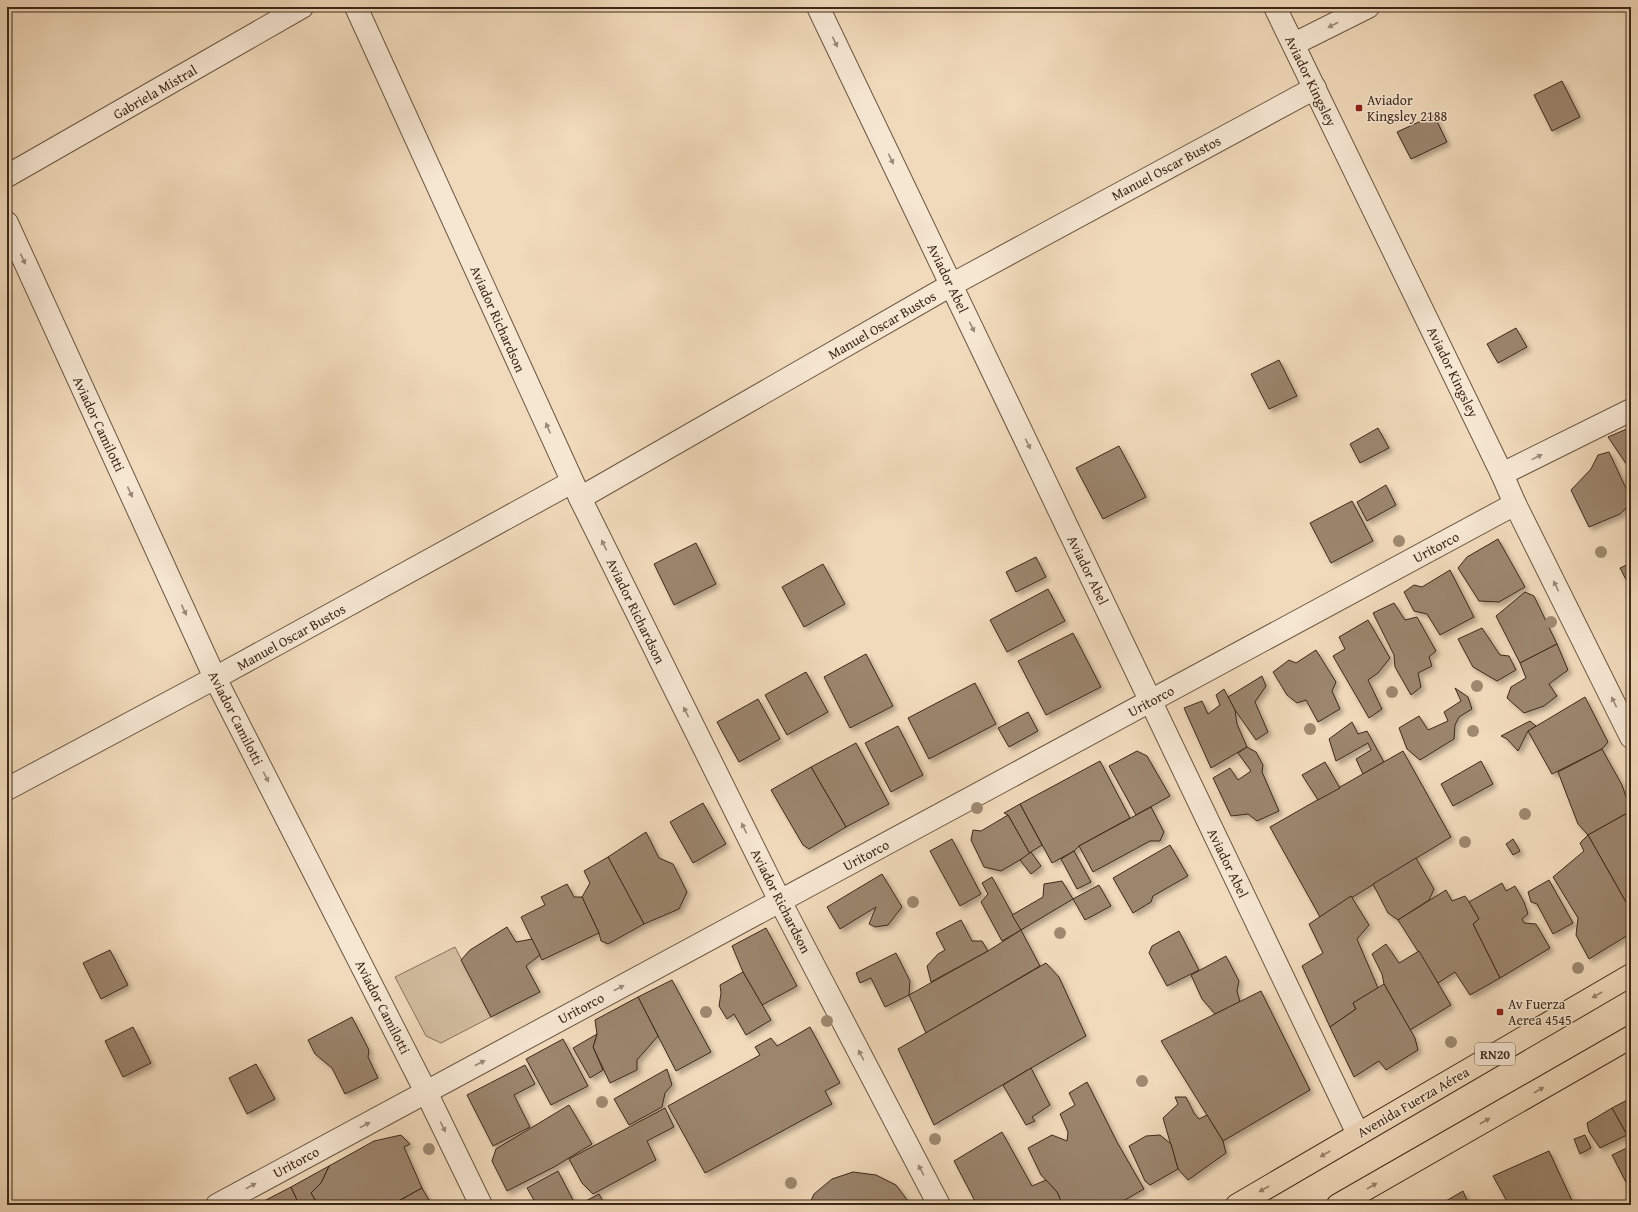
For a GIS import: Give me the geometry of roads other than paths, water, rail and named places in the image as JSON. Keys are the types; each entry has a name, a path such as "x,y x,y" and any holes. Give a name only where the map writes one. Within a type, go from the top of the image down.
{"main road":[{"name":"Avenida Fuerza Aérea","path":"1237,1205 1631,975"},
{"path":"1338,1205 1631,1037"}],"street":[{"name":"Gabriela Mistral","path":"7,176 302,7"},
{"name":"Aviador Richardson","path":"356,7 576,490 780,901 939,1205"},
{"name":"Aviador Abel","path":"818,7 1358,1134"},
{"name":"Aviador Kingsley","path":"1276,7 1502,474 1515,504 1631,737"},
{"path":"1294,44 1368,7"},
{"name":"Manuel Oscar Bustos","path":"7,789 215,678 576,490 1315,88"},
{"name":"Aviador Camilotti","path":"7,224 215,678 426,1092 480,1205"},
{"path":"1502,474 1631,410"},
{"name":"Uritorco","path":"217,1205 1515,504"}],"place":[{"name":"Aviador Kingsley 2188","path":"1359,108"},
{"name":"Av Fuerza Aerea 4545","path":"1500,1012"}]}
